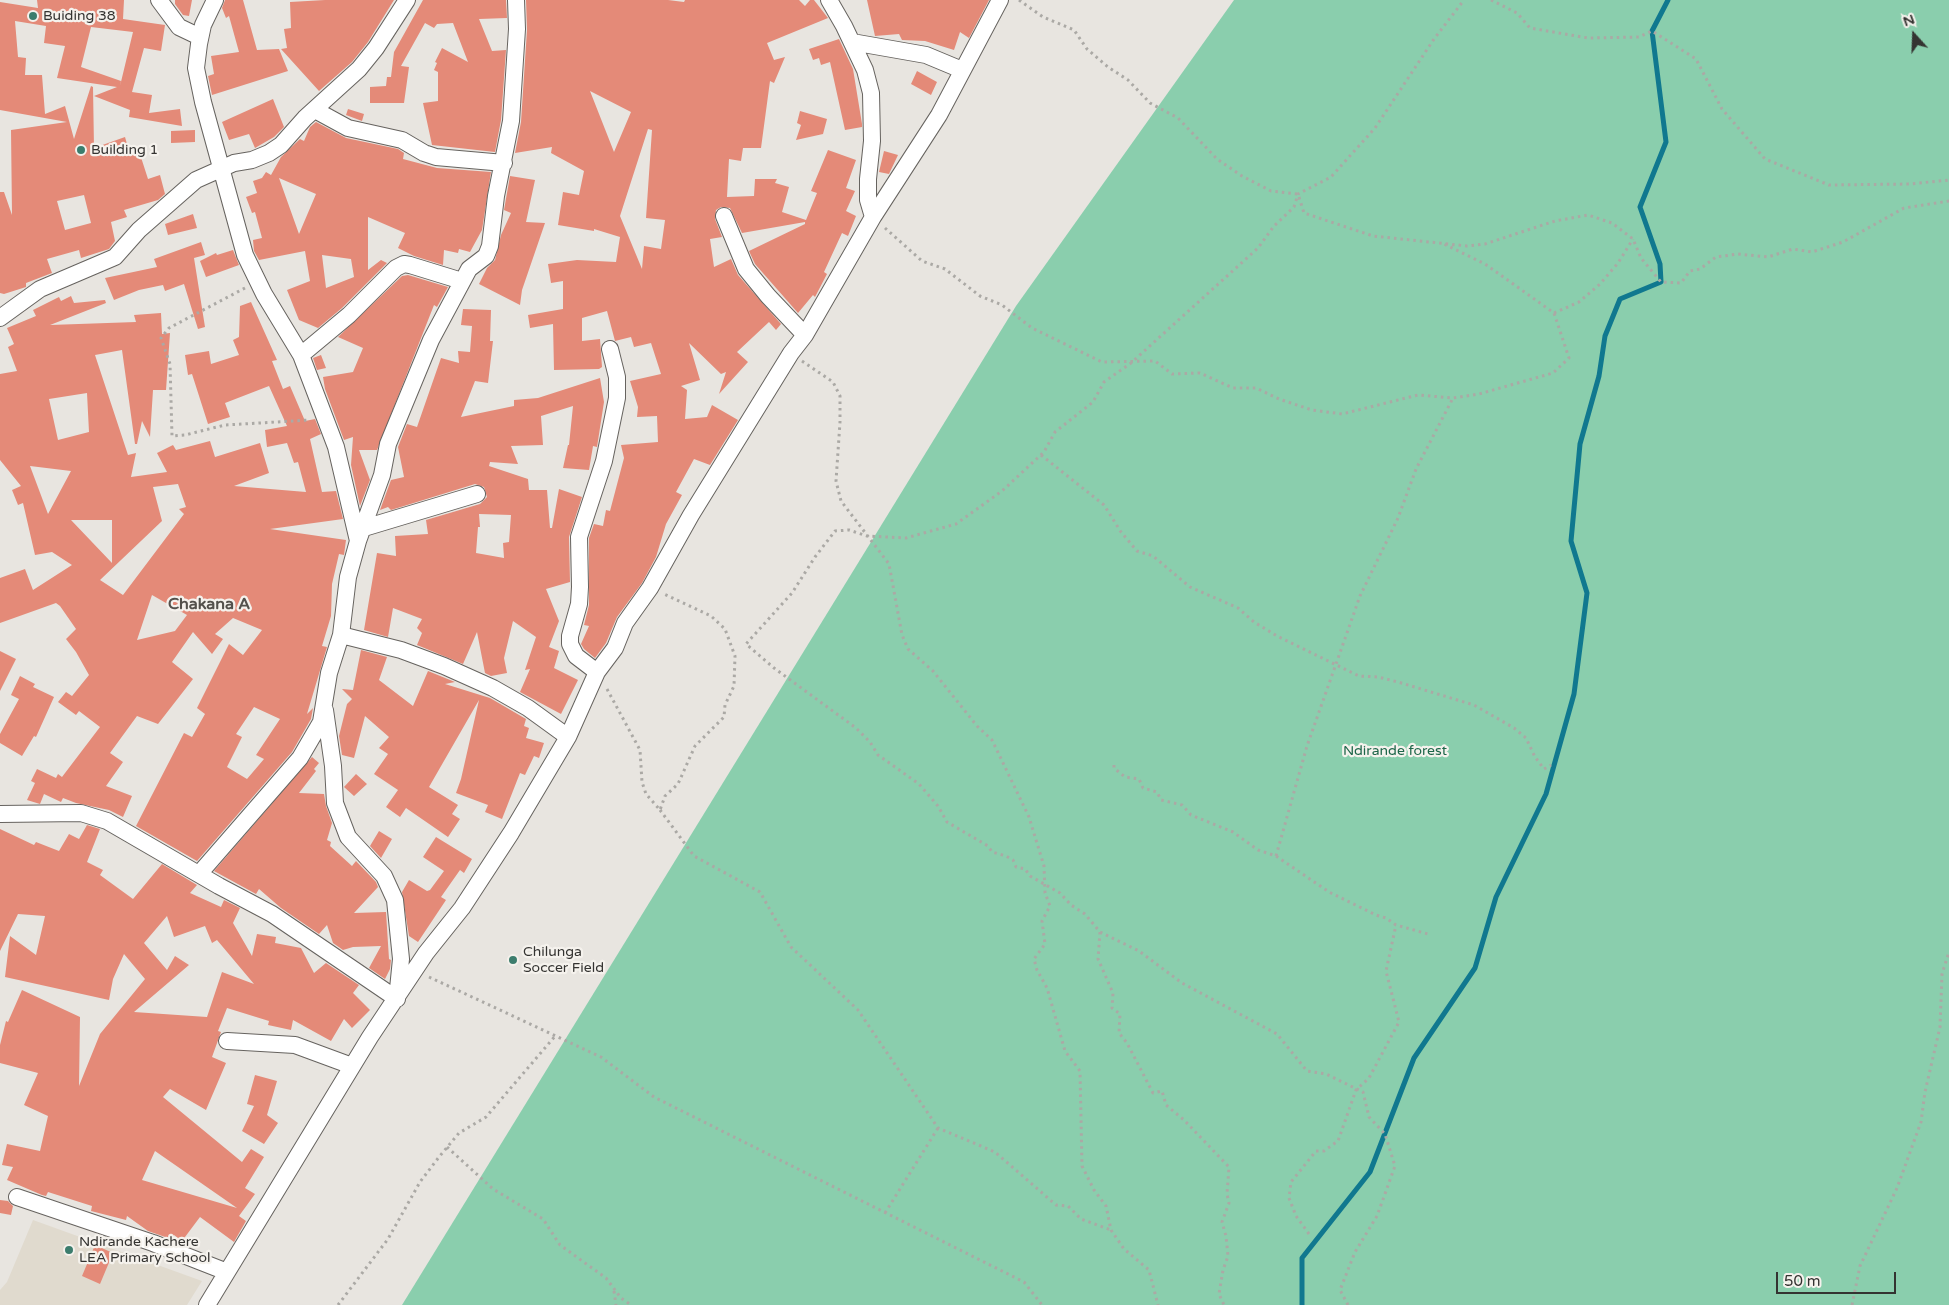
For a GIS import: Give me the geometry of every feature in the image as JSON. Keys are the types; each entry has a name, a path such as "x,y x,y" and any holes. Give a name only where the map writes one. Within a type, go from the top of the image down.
{"street":[{"path":"159,0 179,27 200,37"},
{"path":"215,0 203,25 196,68 220,169 245,255 257,280 301,356 315,391 336,447 361,535"},
{"path":"0,318 40,289 115,257 139,230 196,180 220,169 269,153 281,145 371,55 407,0"},
{"path":"199,874 300,758 320,722 329,673 341,635 348,577 382,475 388,444 430,340 469,269 486,256 504,163 511,112 517,29 516,0"},
{"path":"829,0 865,70 871,93 872,141 868,200 873,217"},
{"path":"207,1305 352,1066 415,970 462,908 511,833 568,737 597,672 615,648 625,623 650,588 691,515 791,353 806,335 873,217 939,115 1000,0"},
{"path":"852,42 926,55 962,70"},
{"path":"315,110 348,128 402,140 424,153 436,157 504,163"},
{"path":"724,216 746,269 768,296 806,335"},
{"path":"301,356 349,315 396,268 404,264 462,281"},
{"path":"597,672 576,656 570,644 570,636 579,604 579,537 604,461 617,398 616,377 610,349"},
{"path":"361,535 477,494"},
{"path":"341,635 401,650 444,666 493,688 528,708 568,737"},
{"path":"324,705 333,766 335,803 348,837 384,876 395,900 401,959 396,999"},
{"path":"0,814 81,813 98,817 272,914 396,999"},
{"path":"227,1041 295,1045 352,1066"},
{"path":"17,1197 153,1243 227,1272"}],"path":[{"path":"1019,0 1043,17 1074,30 1087,49 1108,67 1128,80 1150,103 1178,118 1217,159 1242,176 1271,190 1298,194 1331,177 1374,128 1434,39 1464,0"},
{"path":"1491,0 1517,13 1530,28 1588,38 1638,37 1652,31 1696,59 1722,109 1765,159 1829,185 1910,184 1949,180"},
{"path":"1298,194 1304,213 1374,236 1467,246 1486,244 1555,221 1588,215 1612,223 1633,239 1642,258 1661,282 1681,283 1690,271 1700,269 1716,257 1738,254 1768,256 1792,249 1812,252 1843,242 1904,208 1949,201"},
{"path":"1298,194 1294,207 1274,226 1258,248 1131,363 1104,382 1093,402 1054,432 1041,455 1002,491 956,524 906,538 867,536 849,530 835,530 792,593 746,644 774,668 856,728 870,742 878,755 919,784 938,806 947,822 974,837 981,844 988,846 992,852 1013,860 1016,867 1025,869 1030,876 1045,883 1085,914 1100,932 1139,951 1182,983 1277,1034 1307,1071 1326,1074 1363,1092 1369,1117 1385,1134 1395,1166 1376,1216 1355,1252 1340,1290 1348,1305"},
{"path":"873,217 922,261 946,268 980,296 1002,305 1032,328 1102,362 1131,363 1155,361 1172,374 1200,373 1233,388 1256,388 1279,400 1312,410 1342,414 1418,395 1453,398 1479,394 1554,372 1569,358 1554,313 1485,264 1439,242"},
{"path":"1554,313 1579,302 1600,284 1618,263 1633,239"},
{"path":"257,280 227,298 168,328 161,338 170,364 172,436 185,435 225,425 312,420 315,391"},
{"path":"791,353 833,382 840,396 836,481 841,501 889,564 902,635 908,649 933,671 977,726 992,740 1029,817 1044,866 1045,883 1050,906 1042,921 1045,944 1034,959 1037,970 1047,988 1065,1051 1080,1071 1082,1166 1094,1190 1106,1206 1111,1230 1124,1249 1149,1270 1158,1305"},
{"path":"1276,856 1307,746 1360,596 1398,518 1416,469 1453,398"},
{"path":"1041,455 1104,506 1121,532 1137,550 1153,556 1190,586 1238,608 1261,627 1316,653 1335,666 1359,676 1378,677 1398,682 1474,705 1514,728 1526,738 1535,757 1544,769 1551,765"},
{"path":"650,588 712,616 725,629 735,656 734,686 725,704 724,717 695,746 678,784 665,796 660,810"},
{"path":"597,672 640,750 642,782 646,794 694,856 760,892 792,947 858,1010 938,1128 995,1152 1056,1205 1068,1206 1081,1219 1111,1230"},
{"path":"1114,764 1114,768 1125,777 1139,779 1143,788 1157,792 1161,800 1182,805 1191,814 1233,832 1258,850 1276,856 1329,892 1386,918 1396,925 1428,934"},
{"path":"1309,1234 1296,1216 1289,1198 1291,1182 1316,1151 1324,1151 1338,1141 1356,1090 1369,1078 1398,1022 1386,971 1396,925"},
{"path":"1100,932 1098,959 1113,993 1112,1008 1120,1014 1119,1033 1127,1043 1153,1093 1162,1091 1166,1105 1184,1120 1229,1168 1227,1194 1229,1203 1222,1222 1226,1236 1228,1256 1223,1270 1219,1294 1224,1305"},
{"path":"1852,1305 1860,1266 1897,1188 1922,1122 1925,1092 1940,1027 1942,974 1949,952"},
{"path":"415,970 601,1056 654,1097 1024,1282 1042,1305"},
{"path":"338,1305 388,1238 420,1182 447,1147 460,1132 486,1117 556,1035"},
{"path":"885,1213 938,1128"},
{"path":"447,1147 493,1189 542,1219 560,1245 606,1278 621,1298 631,1305"},
{"path":"614,1289 616,1305"}],"shaded area":[{"name":"Ndirande Kachere LEA Primary School","path":"33,1220 202,1281 187,1305 0,1305 0,1290 7,1282"}],"green space":[{"name":"Ndirande forest","path":"1234,0 1949,0 1949,1305 402,1305 1016,306"}],"building":[{"path":"37,0 124,0 123,19 165,25 161,51 144,48 132,92 152,95 149,113 180,109 182,126 129,117 130,110 94,96 117,87 57,78 65,46 44,43 46,26 15,21 18,57 26,58 25,75 42,75 45,114 65,106 74,139 91,86 93,87 94,148 125,137 129,151 138,148 148,179 160,175 165,194 158,200 124,210 127,217 111,222 115,241 109,249 81,258 79,250 47,259 52,273 26,283 26,287 4,294 0,293 0,192 4,192 12,215 11,130 67,122 0,110 0,2 38,8","holes":["91,27 133,32 120,86 121,81 81,67","84,195 91,223 65,230 57,201"]},
{"path":"175,0 192,0 189,16 183,15 175,4"},
{"path":"225,0 243,0 257,50 279,49 288,71 212,95 208,76 214,74 211,56 239,52 229,16 226,18 222,8"},
{"path":"394,0 368,42 352,62 319,91 281,49 287,48 284,29 291,28 290,2"},
{"path":"423,0 506,0 507,18 479,19 492,51 506,50 501,120 495,152 432,145 423,103 438,101 438,72 434,70 437,63 435,62 442,48 468,62 453,23 437,24 434,28 425,23 401,66 409,67 404,103 370,103 370,87 386,86 387,77 391,77 394,52"},
{"path":"526,0 668,0 684,2 685,0 799,0 805,6 810,0 814,0 828,18 767,43 774,60 785,57 774,83 770,81 761,148 743,148 741,161 729,159 727,197 754,196 755,179 777,179 775,183 789,187 782,212 806,220 817,193 811,191 828,150 856,160 846,188 855,191 846,211 856,216 848,236 842,233 824,272 827,274 815,297 813,295 798,313 755,264 749,251 805,224 805,222 742,233 730,208 721,207 716,210 715,219 722,237 710,239 714,267 731,259 738,275 781,324 776,330 769,322 737,352 748,362 719,394 726,372 721,374 689,343 700,380 681,386 687,390 685,419 707,417 712,405 738,420 710,465 694,459 676,492 682,495 666,524 656,557 642,583 617,617 606,643 595,658 581,644 589,626 584,625 589,605 589,538 594,524 603,526 606,510 610,511 624,458 621,445 658,442 657,416 637,417 638,407 630,381 661,374 651,343 634,347 631,337 615,341 607,311 582,318 582,341 600,339 602,367 599,369 554,370 553,324 530,328 528,315 563,309 563,281 551,283 548,264 577,260 616,262 620,237 594,229 594,231 558,225 563,192 579,195 584,171 551,153 552,147 515,153 521,122 527,30","holes":["590,91 631,112 614,152","648,129 652,130 646,218 665,220 661,249 644,246 642,269 620,216"]},
{"path":"867,0 989,0 969,38 960,32 954,50 925,41 902,40 899,34 875,36"},
{"path":"839,39 853,69 862,124 862,127 845,130 830,62 821,65 819,58 813,60 809,49"},
{"path":"917,71 937,82 931,95 911,84"},
{"path":"273,99 284,127 274,137 255,148 249,134 229,140 222,122"},
{"path":"348,109 364,114 362,121 346,115"},
{"path":"800,111 827,119 823,134 796,140 801,125 797,123"},
{"path":"316,122 346,138 398,149 404,153 403,159 437,168 491,172 482,230 470,252 459,249 458,253 444,250 443,265 414,256 398,248 405,233 368,217 368,270 381,260 387,263 342,308 318,328 299,320 287,290 310,281 305,251 259,260 254,251 253,240 262,238 255,212 252,213 246,197 257,193 253,181 262,178 266,172 271,175 281,157 300,139 304,141 310,127","holes":["279,178 316,194 299,234","322,255 351,259 354,277 326,288"]},
{"path":"195,130 195,142 171,143 171,131"},
{"path":"884,151 898,155 889,174 879,172"},
{"path":"510,176 535,180 526,222 545,223 522,290 520,305 479,284 487,268 495,260 501,235 511,213 504,210"},
{"path":"193,214 197,228 168,235 165,224"},
{"path":"201,242 205,255 194,258 205,327 198,329 184,284 165,291 163,285 139,290 114,300 105,278 157,267 154,259"},
{"path":"233,250 239,265 206,277 200,261 216,253 217,255"},
{"path":"408,275 448,287 437,307 434,305 377,450 359,450 370,480 360,506 351,465 353,437 344,440 325,389 323,377 353,372 363,348 338,337 402,276"},
{"path":"71,296 74,303 105,300 106,303 50,325 136,322 134,315 161,313 162,334 170,333 166,390 153,390 150,437 142,421 137,444 135,444 122,350 95,355 128,455 136,453 131,477 167,472 157,453 173,445 176,450 210,441 215,457 260,443 269,473 234,486 306,492 298,462 294,463 287,443 267,447 265,430 287,426 269,386 225,403 230,417 208,424 192,374 188,375 185,355 209,351 211,364 239,355 233,340 239,337 240,306 251,302 277,360 272,361 283,389 290,386 305,421 315,419 321,434 310,439 322,492 336,491 343,519 270,529 346,540 344,555 339,554 332,584 331,616 322,646 327,647 307,714 313,708 311,719 292,752 197,861 136,826 184,733 192,737 205,714 197,708 229,644 243,655 262,630 233,618 215,634 223,639 212,654 193,632 172,662 193,679 158,724 137,716 110,753 123,762 106,786 132,796 123,817 109,810 76,803 63,798 61,802 44,794 40,804 27,800 35,783 31,781 37,769 56,778 58,774 62,777 100,727 79,711 76,715 58,702 66,692 72,696 89,675 66,639 76,629 60,606 56,603 0,623 0,578 25,569 33,590 72,565 52,552 35,555 23,503 18,505 12,490 21,486 0,460 0,374 17,371 8,347 14,344 7,328 36,316 33,310 59,297 61,301","holes":["87,393 89,432 58,440 49,399","30,466 71,471 48,514","178,484 186,507 179,509 184,514 123,595 100,580 162,521 153,487","71,520 112,520 112,563","152,595 187,615 175,631 137,640","254,707 280,719 256,755 264,759 247,779 227,767 242,737 236,734"]},
{"path":"463,309 491,310 490,341 493,341 488,383 475,381 461,417 514,406 514,400 538,398 600,378 604,402 597,447 593,446 589,470 563,468 569,445 573,406 541,416 543,445 511,446 518,464 490,462 489,466 528,479 529,490 547,490 550,528 552,528 559,489 582,497 569,537 570,582 546,589 559,621 549,647 559,651 554,668 578,680 561,714 520,692 530,669 525,670 536,637 513,621 504,658 507,673 491,676 485,673 477,632 463,664 417,645 422,633 417,628 422,619 393,608 388,637 364,630 377,553 396,556 395,536 428,534 426,520 480,504 487,497 484,487 475,484 391,510 388,507 380,510 391,480 404,477 398,447 407,424 417,427 441,358 459,363 458,351 470,352 472,326 461,325","holes":["479,514 511,515 509,542 503,543 504,558 476,553 478,527 480,527"]},
{"path":"321,355 326,368 317,370 313,358"},
{"path":"361,650 387,657 379,680 413,706 428,671 455,682 445,684 490,698 526,719 524,726 529,728 526,738 544,743 539,758 534,756 525,775 520,773 502,819 485,812 488,805 456,793 479,700 429,787 458,805 452,814 460,819 448,837 406,808 400,817 386,807 398,790 374,774 388,754 379,748 389,737 365,716 354,758 342,755 339,736 347,704 352,699 342,689 353,690"},
{"path":"0,651 16,659 0,691"},
{"path":"20,676 35,684 33,687 54,697 36,737 34,736 22,756 0,743 0,734 19,699 11,695"},
{"path":"312,757 319,763 314,769 316,771 299,793 324,794 332,823 327,840 331,842 330,846 352,866 356,861 376,882 378,887 354,913 386,912 389,959 391,960 390,969 385,979 369,968 381,946 353,947 343,950 333,943 327,925 319,934 281,908 259,889 256,894 214,871"},
{"path":"356,774 367,784 354,796 344,787"},
{"path":"87,825 100,829 87,862 103,870 100,875 133,899 162,864 197,885 190,893 221,907 224,900 240,908 233,923 252,956 257,934 276,937 275,943 301,948 314,973 326,963 359,985 353,993 370,1010 352,1028 344,1019 331,1041 293,1020 291,1030 268,1025 269,1021 227,1008 218,1031 221,1032 212,1057 226,1063 206,1110 170,1089 163,1097 242,1162 251,1149 264,1157 245,1188 255,1194 239,1216 246,1221 234,1242 200,1217 182,1241 174,1235 171,1239 148,1231 127,1216 126,1220 91,1211 92,1206 48,1192 46,1196 42,1195 7,1180 13,1167 2,1165 7,1144 40,1151 48,1116 24,1105 38,1073 0,1063 0,1045 6,1021 8,1022 22,990 80,1017 79,1086 100,1034 145,979 124,954 113,979 109,1000 5,977 10,936 36,955 45,916 18,914 0,951 0,829 34,845 36,842 59,851 69,834 79,839","holes":["167,916 174,937 205,926 212,943 217,940 254,984 222,972 207,1017 134,1012 189,965 175,956 167,970 144,943","155,1151 237,1208 142,1180"]},
{"path":"379,831 392,839 381,858 370,846"},
{"path":"436,837 472,859 464,873 460,870 441,897 446,900 418,942 409,936 402,892 409,880 427,891 430,890 444,871 423,857"},
{"path":"255,1075 277,1081 267,1115 278,1123 264,1144 242,1131 254,1106 247,1104"},
{"path":"0,1200 8,1201 13,1206 11,1215 0,1213"},
{"path":"95,1245 113,1253 100,1284 82,1276"}],"waterway":[{"path":"1302,1305 1302,1258 1370,1172 1414,1058 1475,968 1496,897 1546,794 1574,694 1587,593 1571,541 1580,444 1599,376 1605,336 1620,299 1661,282 1660,264 1640,207 1666,142 1652,31 1668,0"}],"place":[{"name":"Buiding 38","path":"33,16"},
{"name":"Building 1","path":"81,150"},
{"name":"Chilunga Soccer Field","path":"513,960"},
{"name":"Ndirande Kachere LEA Primary School","path":"69,1250"}],"district":[{"name":"Chakana A","path":"209,605"}]}
